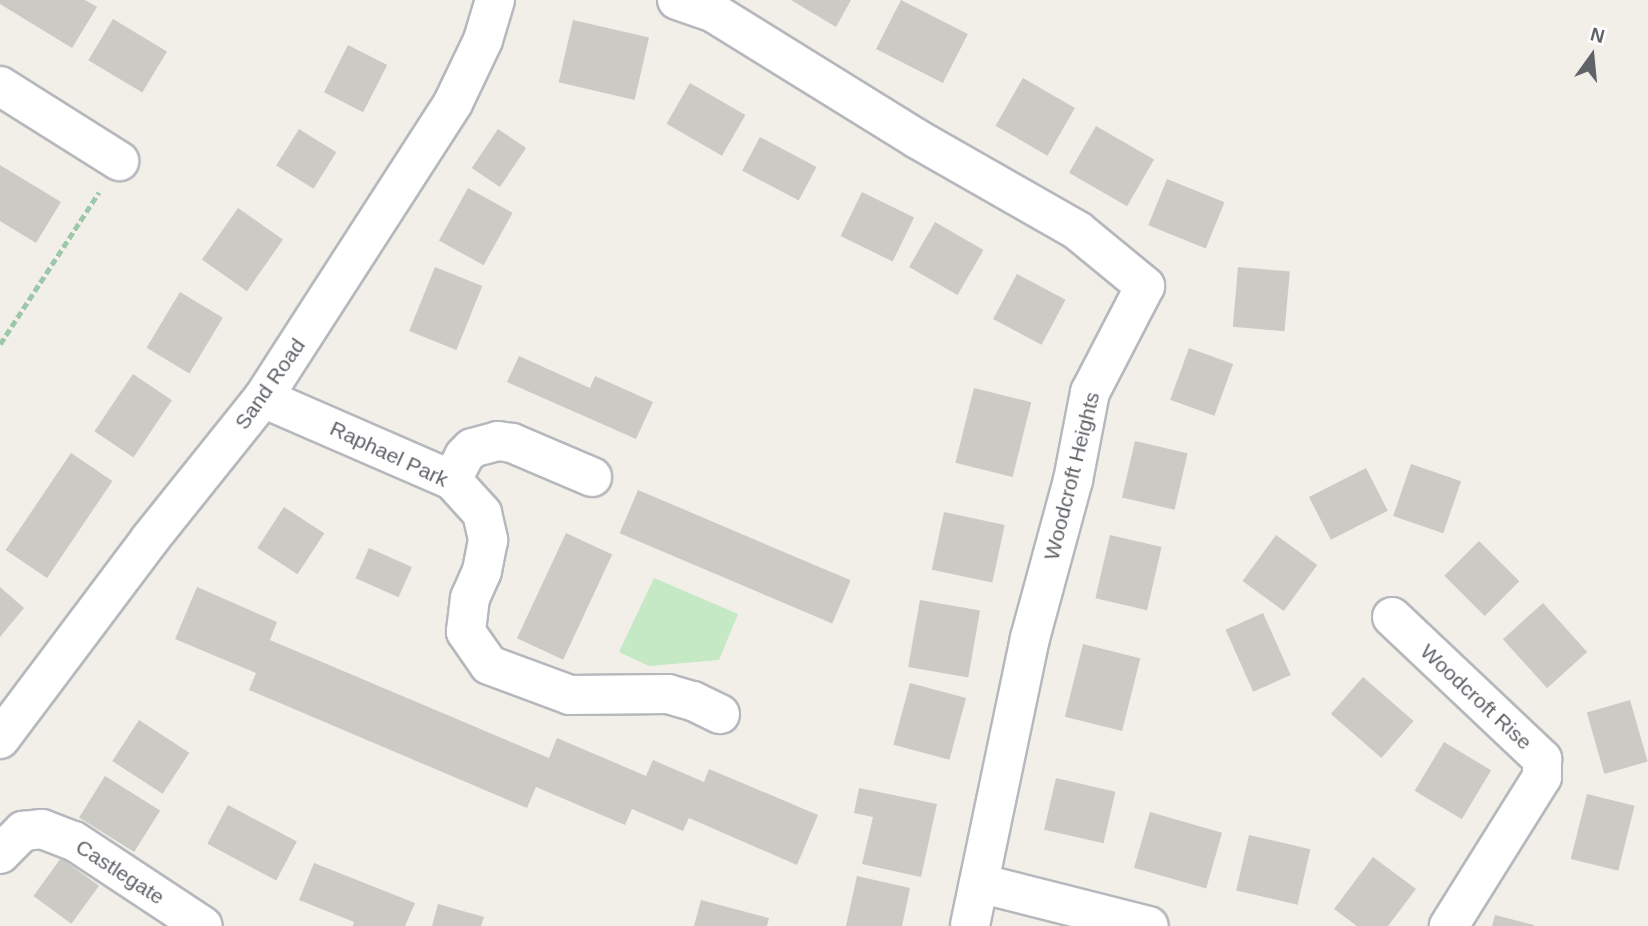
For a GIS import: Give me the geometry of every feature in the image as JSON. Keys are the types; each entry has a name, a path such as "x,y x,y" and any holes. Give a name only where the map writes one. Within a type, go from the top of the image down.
{"street":[{"name":"Sand Road","path":"0,739 150,539 263,398 453,103 483,40 495,0"},
{"name":"Woodcroft Heights","path":"677,0 714,13 917,139 1078,231 1145,286 1090,392 1073,480 1027,652 970,926"},
{"path":"0,86 119,161"},
{"name":"Raphael Park","path":"263,398 452,481 482,513 488,540 482,570 470,598 466,632 489,665 570,695 668,694 693,701 720,714"},
{"path":"452,481 464,456 472,447 498,441 512,443 592,477"},
{"name":"Woodcroft Rise","path":"1392,617 1542,759 1542,777 1449,926"},
{"name":"Castlegate","path":"0,854 23,831 42,830 52,833 74,841 203,926"},
{"path":"979,883 1150,926"}],"path":[{"path":"0,344 119,161"}],"green space":[{"path":"654,578 738,614 719,660 649,666 619,652"}],"building":[{"path":"0,0 85,0 97,7 72,48 0,4"},
{"path":"791,0 851,0 836,27"},
{"path":"901,0 968,34 943,83 876,49"},
{"path":"113,19 167,51 142,93 88,60"},
{"path":"573,20 649,38 635,100 559,82"},
{"path":"348,45 387,65 363,112 324,92"},
{"path":"1023,78 1075,108 1047,156 996,126"},
{"path":"690,83 745,115 722,156 666,124"},
{"path":"1096,126 1154,160 1127,206 1069,173"},
{"path":"299,129 336,152 314,189 276,165"},
{"path":"498,129 526,148 500,187 472,168"},
{"path":"760,137 817,167 799,201 742,171"},
{"path":"0,165 61,202 36,243 0,221"},
{"path":"1167,179 1224,202 1206,249 1148,225"},
{"path":"468,188 513,213 484,265 439,240"},
{"path":"862,192 914,217 893,261 841,236"},
{"path":"238,208 283,240 247,291 202,260"},
{"path":"935,222 983,250 957,295 909,267"},
{"path":"435,267 482,286 456,350 409,331"},
{"path":"1238,267 1290,272 1285,331 1233,327"},
{"path":"1017,274 1066,300 1042,345 993,319"},
{"path":"180,292 223,318 189,373 147,348"},
{"path":"1189,348 1233,364 1214,416 1170,400"},
{"path":"519,356 590,388 595,376 653,402 636,439 507,382"},
{"path":"133,374 172,400 133,457 94,431"},
{"path":"974,388 1031,402 1013,477 955,463"},
{"path":"1135,441 1188,453 1175,510 1122,498"},
{"path":"71,453 112,481 47,578 6,550"},
{"path":"1411,464 1461,481 1443,533 1393,516"},
{"path":"1366,468 1388,511 1331,540 1309,497"},
{"path":"638,490 851,580 832,624 620,533"},
{"path":"284,507 324,533 298,574 257,548"},
{"path":"944,512 1005,525 992,583 932,570"},
{"path":"566,533 612,555 563,660 517,638"},
{"path":"1110,535 1162,547 1147,610 1095,598"},
{"path":"1276,535 1317,565 1284,611 1242,581"},
{"path":"1479,541 1519,581 1485,616 1444,576"},
{"path":"369,548 412,567 399,597 356,578"},
{"path":"0,587 24,608 0,637"},
{"path":"197,587 277,622 270,640 549,758 557,738 646,776 653,760 704,782 709,769 818,815 797,865 689,818 683,831 632,809 625,825 536,787 527,808 249,690 256,673 175,639"},
{"path":"920,600 980,611 968,678 908,667"},
{"path":"1543,603 1587,652 1547,688 1503,639"},
{"path":"1263,613 1291,675 1253,692 1226,630"},
{"path":"1083,644 1140,658 1122,731 1065,717"},
{"path":"1363,677 1414,721 1381,758 1331,714"},
{"path":"910,683 966,698 949,760 893,745"},
{"path":"1630,700 1648,762 1604,774 1587,712"},
{"path":"139,720 189,753 163,794 112,761"},
{"path":"1444,742 1491,770 1462,819 1415,791"},
{"path":"105,776 160,810 134,852 79,818"},
{"path":"1056,778 1115,792 1104,843 1044,830"},
{"path":"859,788 937,804 921,877 862,864 873,817 854,813"},
{"path":"1587,794 1635,806 1618,871 1571,859"},
{"path":"228,805 297,842 276,880 207,844"},
{"path":"1150,812 1222,833 1206,888 1134,868"},
{"path":"1249,835 1310,849 1298,905 1236,891"},
{"path":"1373,857 1416,889 1388,926 1357,926 1334,909"},
{"path":"61,858 99,886 71,924 33,896"},
{"path":"314,863 415,903 405,926 353,926 354,922 299,900"},
{"path":"857,876 910,888 902,926 846,926"},
{"path":"701,900 769,918 767,926 694,926"},
{"path":"438,904 484,917 481,926 432,926"},
{"path":"1495,915 1534,925 1534,926 1492,926"}]}
